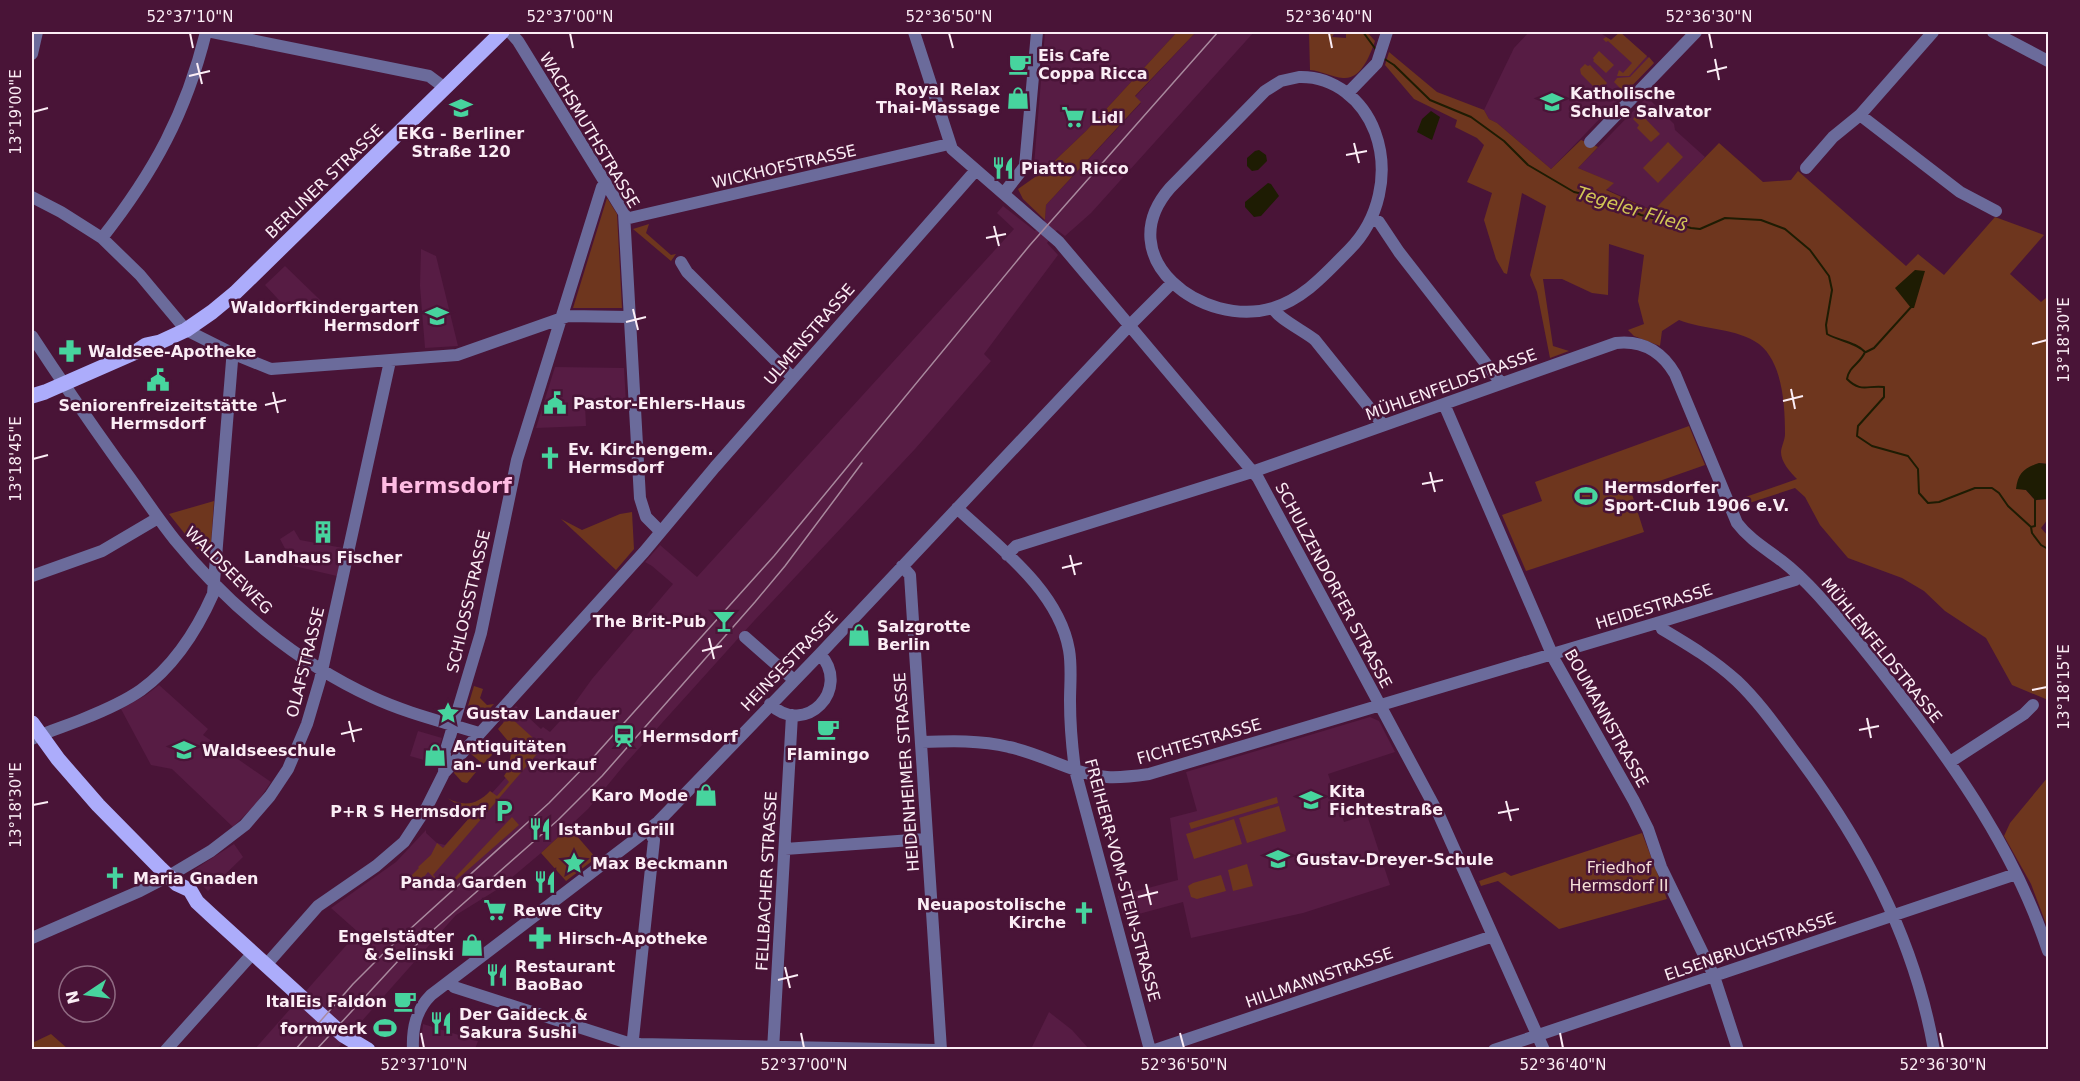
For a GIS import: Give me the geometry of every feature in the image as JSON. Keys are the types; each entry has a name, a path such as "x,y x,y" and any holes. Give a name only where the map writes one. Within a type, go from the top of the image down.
{"main road":[{"name":"BERLINER STRASSE","path":"32,402 42,397 38,394 134,353 149,351 160,342 186,330 212,312 235,293 502,32"},
{"path":"34,732 98,805 173,880 186,886 197,902 343,1035 368,1050"}],"street":[{"path":"32,54 38,32"},
{"path":"102,238 146,178 167,140 191,88 206,32"},
{"path":"212,32 250,35 429,76 445,88"},
{"name":"WACHSMUTHSTRASSE","path":"510,32 522,47 624,213 640,498 646,517 660,531"},
{"path":"914,32 949,144"},
{"path":"1005,194 1025,166 1037,32"},
{"path":"1348,93 1377,63 1387,32"},
{"path":"1590,142 1696,32"},
{"path":"1806,168 1833,137 1860,115 1933,32"},
{"path":"1993,32 2049,61"},
{"path":"1289,78 1316,78 1348,93 1367,116 1379,145 1382,165 1372,218 1359,240 1322,278 1299,296 1273,308 1247,312 1220,308 1202,302 1172,283 1157,263 1151,239 1154,212 1170,188 1258,97 1273,85 1289,78"},
{"path":"1860,115 1960,192 1996,212"},
{"name":"SCHULZENDORFER STRASSE","path":"949,144 1059,242 1258,478 1450,836 1544,1050"},
{"name":"WICKHOFSTRASSE","path":"625,219 949,144"},
{"name":"ULMENSTRASSE","path":"444,773 646,549 976,170"},
{"name":"SCHLOSSSTRASSE","path":"266,965 318,906 376,866 404,842 428,807 444,773 443,762 481,633 517,460 602,187 606,184"},
{"path":"32,197 102,238 140,276 186,330 271,369 460,355 568,316 630,317"},
{"path":"1372,218 1379,222 1399,252 1501,383"},
{"path":"681,262 687,272 793,378"},
{"name":"HEINSESTRASSE","path":"413,1050 414,1026 420,1008 430,995 649,830 820,654 1172,283"},
{"path":"1273,308 1275,314 1315,340 1374,412 1382,426"},
{"name":"WALDSEEWEG","path":"32,336 63,384 175,540 214,582 265,629 322,670 373,698 479,733"},
{"name":"MÜHLENFELDSTRASSE","path":"1007,555 1016,546 1252,472 1616,343 1638,344 1657,352 1675,374 1737,523 1754,541 1799,576 1853,635 1950,762 2016,874 2039,923 2049,951"},
{"path":"34,732 82,719 141,690 157,677 195,630 213,594 234,354"},
{"name":"OLAFSTRASSE","path":"32,938 140,891 173,880 236,833 270,796 288,769 307,724 322,670 390,361"},
{"name":"BOUMANNSTRASSE","path":"1444,404 1551,654 1648,830 1661,867 1714,976 1738,1050"},
{"name":"FREIHERR-VOM-STEIN-STRASSE","path":"957,508 1037,584 1054,609 1066,636 1070,651 1071,735 1075,770 1150,1050"},
{"path":"32,576 102,551 158,518"},
{"name":"HEIDENHEIMER STRASSE","path":"902,566 910,575 941,1050"},
{"name":"HEIDESTRASSE","path":"1380,705 1660,622 1795,580 1799,576"},
{"path":"1660,622 1662,629 1714,661 1738,682 1808,768 1846,825 1868,863 1908,947 1928,1017 1934,1050"},
{"path":"745,637 794,680"},
{"path":"770,704 780,712 792,715 809,713 823,703 831,685 831,670 820,654"},
{"name":"FICHTESTRASSE","path":"921,742 955,740 995,744 1030,752 1075,770 1109,777 1149,774 1380,705"},
{"path":"1950,762 2024,714 2033,705"},
{"name":"FELLBACHER STRASSE","path":"773,1047 792,715"},
{"path":"632,1046 654,840 649,830"},
{"path":"785,849 926,839"},
{"name":"ELSENBRUCHSTRASSE","path":"1494,1050 2016,874"},
{"name":"HILLMANNSTRASSE","path":"1155,1050 1493,936"},
{"path":"166,1050 253,953"},
{"path":"450,981 454,987 632,1046 936,1050"}],"shaded area":[{"path":"1045,32 1177,32 1086,131 1045,170 1033,177"},
{"path":"1196,32 1254,32 1091,213 1065,236 1057,230 1047,243 1058,255 984,354 991,361 915,449 753,622 625,764 588,809 498,889 456,915 337,1049 254,1050 358,932 331,908 396,862 426,830 426,833 437,843 445,845 530,751 504,730 503,717 516,706 541,729 543,727 550,732 673,584 645,562 660,545 697,577 1014,229 997,213 1003,206 1035,231 1045,220 1046,205 1141,103 1135,97"},
{"name":"Katholische Schule Salvator","path":"1599,32 1611,40 1620,32 1654,63 1551,169 1497,123 1489,119 1484,110 1514,48 1528,33"},
{"name":"Katholische Schule Salvator","path":"1647,97 1674,124 1675,130 1705,157 1654,211 1606,189 1613,183 1578,168"},
{"path":"1431,111 1440,117 1432,140 1417,132 1422,119"},
{"path":"1259,150 1266,155 1267,161 1258,170 1252,171 1247,166 1247,158"},
{"path":"1268,183 1279,196 1261,216 1254,217 1245,207 1245,202"},
{"name":"Waldorfkindergarten Hermsdorf","path":"421,249 436,256 458,346 425,348 420,286"},
{"path":"285,266 322,302 291,313 265,285"},
{"path":"1915,270 1925,271 1914,308 1911,308 1895,288"},
{"path":"555,367 624,368 626,403 585,405 586,426 536,428"},
{"path":"2039,463 2048,464 2048,499 2035,500 2026,490 2016,489 2018,479 2023,472"},
{"path":"294,530 300,540 343,548 337,576 294,566 280,539"},
{"name":"Waldseeschule","path":"159,685 208,729 203,735 271,782 256,804 233,827 172,769 151,765 121,709"},
{"name":"Gustav-Dreyer-Schule","path":"1370,717 1379,721 1395,752 1328,774 1344,822 1367,815 1390,885 1303,913 1191,938 1183,902 1124,918 1118,896 1178,880 1170,818 1197,811 1186,772"},
{"path":"418,731 442,738 434,763 410,756"},
{"path":"234,844 243,857 208,891 193,876 195,869"},
{"path":"1049,1012 1072,1030 1089,1049 1031,1049"},
{"path":"423,1024 478,1041 475,1049 427,1049 421,1043"}],"green space":[{"path":"1177,32 1196,32 1135,96 1141,102 1046,205 1045,220 1023,199 1018,189 1045,170 1086,131"},
{"path":"1309,32 1335,32 1332,37 1346,38 1346,32 1367,32 1375,41 1360,71 1349,78 1343,78 1310,70"},
{"path":"1620,32 1647,56 1629,76 1617,76 1619,70 1623,73 1632,63 1603,39 1606,37 1611,40"},
{"path":"1599,51 1614,65 1606,73 1593,61"},
{"path":"1389,52 1437,92 1484,110 1489,119 1497,123 1551,169 1581,140 1598,147 1578,168 1614,183 1606,190 1653,211 1719,143 1763,182 1791,180 1798,171 1906,266 1918,254 1944,275 1995,217 2044,235 2010,274 2041,302 2048,299 2048,464 2039,463 2022,489 2026,490 2035,500 2048,499 2048,519 2041,528 2048,536 2048,700 2012,685 1986,638 1945,611 1924,591 1902,578 1848,558 1820,525 1805,497 1795,488 1737,507 1734,501 1797,479 1786,467 1781,456 1785,423 1778,373 1767,352 1759,344 1731,332 1679,320 1662,331 1660,346 1634,336 1628,330 1644,324 1638,301 1644,255 1609,244 1608,295 1592,293 1562,279 1543,279 1553,346 1569,351 1550,358 1537,292 1530,275 1546,206 1522,193 1507,274 1504,273 1496,259 1484,220 1492,193 1467,182 1484,145 1477,138 1455,127 1457,120 1414,99 1385,65"},
{"path":"1649,57 1654,63 1625,93 1614,82 1617,78 1630,77"},
{"path":"1585,64 1590,65 1607,83 1601,90 1597,90 1581,74 1580,69"},
{"path":"1637,114 1641,114 1660,134 1651,142 1637,128 1639,125 1633,119"},
{"path":"1668,142 1683,157 1658,183 1643,168"},
{"path":"607,198 617,214 622,308 573,308"},
{"path":"649,224 646,233 671,255 676,254 671,261 633,229"},
{"name":"Hermsdorfer Sport-Club 1906 e.V.","path":"1689,426 1705,465 1631,491 1644,532 1526,571 1502,515 1542,501 1535,482"},
{"path":"214,501 211,544 197,549 169,514"},
{"path":"632,512 634,549 616,570 561,519 582,530 620,514"},
{"path":"474,686 483,689 480,698 487,705 494,704 479,720 465,716"},
{"path":"509,716 543,747 433,875 446,887 512,817 519,825 446,889 428,872 419,883 411,876 431,855 437,843 443,848 471,816 471,813 447,798 459,803 475,802 490,791 497,796 509,782 504,776 509,768 512,746 498,729"},
{"path":"482,742 489,747 492,755 483,764 471,754"},
{"path":"463,761 476,772 467,783 462,782 454,773"},
{"path":"2048,777 2048,929 2031,884 2004,836 2010,823"},
{"path":"1277,797 1278,803 1191,829 1189,823"},
{"path":"1279,806 1286,831 1247,843 1239,818"},
{"path":"1234,819 1242,844 1194,859 1186,834"},
{"path":"569,827 596,858 566,881 541,853"},
{"name":"Friedhof Hermsdorf II","path":"1642,833 1667,899 1559,929 1498,881 1481,886 1479,881 1505,872 1511,876"},
{"path":"1247,864 1253,886 1233,891 1228,870"},
{"path":"1221,875 1226,891 1197,899 1191,897 1188,886"},
{"path":"51,1034 68,1049 32,1049 32,1043"}],"waterway":[{"name":"Tegeler Fließ","path":"1363,32 1377,51"},
{"name":"Tegeler Fließ","path":"1383,58 1394,65 1430,100 1471,117 1504,141 1528,165 1574,192 1605,199 1641,215 1691,228 1700,229 1725,218 1761,220 1785,229 1810,250 1829,276 1832,290 1826,325 1827,334 1857,346 1865,352 1850,371 1847,379 1860,387 1884,387 1884,397 1858,426 1857,436 1872,446 1908,456 1918,469 1919,493 1928,503 1939,502 1975,488 1992,488 2031,527 2032,533 2041,545 2048,549"},
{"path":"1866,352 1874,348 1912,306"},
{"name":"Tegeler Fließ","path":"2031,527 2035,526 2035,500 2037,498"}],"tram line":[{"path":"295,1050 353,984 388,949 549,803 589,762 774,556 1030,245 1218,32"},
{"path":"316,1050 398,961 558,820 602,776 785,566 862,463"}],"place":[{"name":"Eis Cafe Coppa Ricca","path":"1020,64"},
{"name":"Royal Relax Thai-Massage","path":"1018,98"},
{"name":"Katholische Schule Salvator","path":"1552,102"},
{"name":"EKG - Berliner Straße 120","path":"461,108"},
{"name":"Lidl","path":"1073,117"},
{"name":"Piatto Ricco","path":"1003,168"},
{"name":"Waldorfkindergarten Hermsdorf","path":"437,316"},
{"name":"Waldsee-Apotheke","path":"70,351"},
{"name":"Seniorenfreizeitstätte Hermsdorf","path":"158,380"},
{"name":"Pastor-Ehlers-Haus","path":"555,403"},
{"name":"Ev. Kirchengem. Hermsdorf","path":"550,458"},
{"name":"Hermsdorfer Sport-Club 1906 e.V.","path":"1586,496"},
{"name":"Landhaus Fischer","path":"323,532"},
{"name":"The Brit-Pub","path":"724,621"},
{"name":"Salzgrotte Berlin","path":"859,635"},
{"name":"Gustav Landauer","path":"448,713"},
{"name":"Flamingo","path":"828,729"},
{"name":"Hermsdorf","path":"624,736"},
{"name":"Waldseeschule","path":"184,750"},
{"name":"Antiquitäten an- und verkauf","path":"435,755"},
{"name":"Karo Mode","path":"706,795"},
{"name":"Kita Fichtestraße","path":"1311,800"},
{"name":"P+R S Hermsdorf","path":"504,811"},
{"name":"Istanbul Grill","path":"540,829"},
{"name":"Gustav-Dreyer-Schule","path":"1278,859"},
{"name":"Max Beckmann","path":"574,863"},
{"name":"Maria Gnaden","path":"115,878"},
{"name":"Panda Garden","path":"545,882"},
{"name":"Rewe City","path":"495,910"},
{"name":"Neuapostolische Kirche","path":"1084,913"},
{"name":"Hirsch-Apotheke","path":"540,938"},
{"name":"Engelstädter & Selinski","path":"472,945"},
{"name":"Restaurant BaoBao","path":"497,975"},
{"name":"ItalEis Faldon","path":"405,1001"},
{"name":"Der Gaideck & Sakura Sushi","path":"441,1023"},
{"name":"formwerk","path":"385,1028"}],"district":[{"name":"Hermsdorf","path":"446,485"}]}
